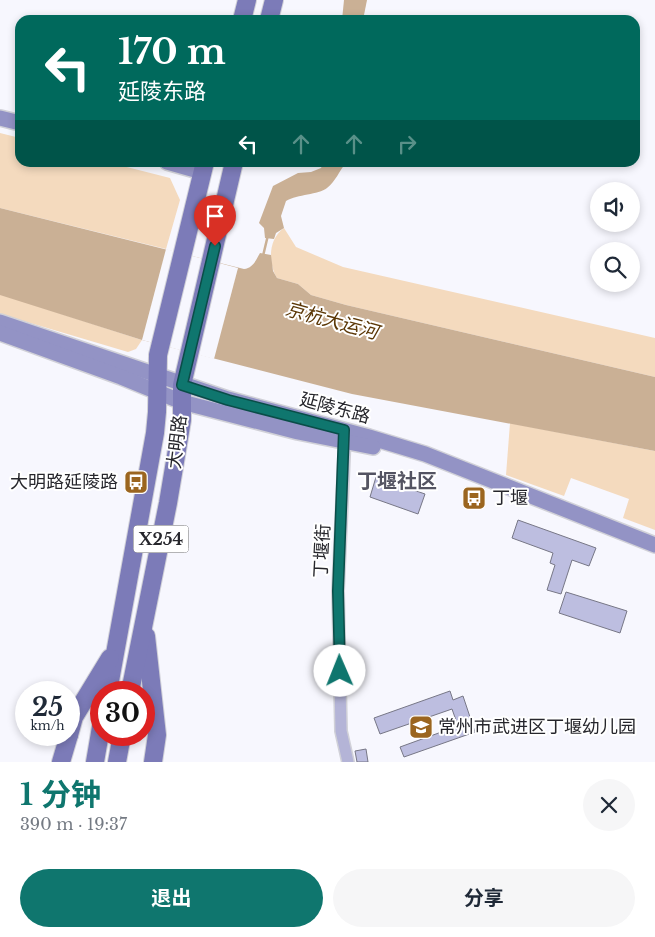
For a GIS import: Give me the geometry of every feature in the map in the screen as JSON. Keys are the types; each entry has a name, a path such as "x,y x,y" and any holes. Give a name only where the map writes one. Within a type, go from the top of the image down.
{"main road":[{"path":"243,15 247,0"},
{"path":"270,15 274,0"},
{"path":"0,118 15,122"},
{"name":"大明路","path":"110,681 155,433 158,355 184,254 203,167"},
{"name":"大明路","path":"132,681 168,503 182,420 182,393 233,167"},
{"name":"延陵东路","path":"0,322 157,384 298,432 345,436 425,454 655,544"},
{"name":"延陵东路","path":"0,333 121,377 157,384"},
{"name":"延陵东路","path":"345,436 393,452 655,552"},
{"path":"144,618 157,735 153,762"},
{"path":"80,707 116,649"},
{"path":"61,762 66,746"},
{"path":"96,762 98,746"},
{"path":"117,762 120,746"}],"street":[{"name":"丁堰街","path":"345,436 338,591 341,731 348,762"}],"shaded area":[{"path":"0,133 15,137 15,167 127,167 170,178 180,200 166,249 0,208"},
{"path":"284,228 296,247 343,267 655,338 655,377 346,305 311,295 298,284 277,278 274,272 271,258 272,245 275,238"},
{"path":"0,294 142,340 136,349 128,352 0,314"},
{"path":"510,423 655,451 655,530 623,518 629,499 571,478 564,496 506,475"}],"water":[{"path":"344,0 367,0 364,15 342,15"},
{"path":"343,167 327,188 286,201 281,216 284,228 276,233 274,239 265,238 264,228 259,223 273,186 298,173 311,172 321,168"},
{"name":"京杭大运河","path":"0,208 244,269 256,261 260,253 271,255 273,271 277,278 298,284 311,295 346,305 655,377 655,451 352,394 142,340 0,295"}],"pier":[{"path":"166,249 238,268 214,359 142,340"}],"building":[{"path":"376,477 425,494 418,514 370,497"},
{"path":"518,520 596,548 589,566 572,560 561,594 547,590 555,565 550,563 553,553 512,538"},
{"path":"566,592 627,611 620,633 559,613"},
{"path":"450,691 453,700 463,696 475,732 404,757 400,747 458,726 452,709 380,734 374,718"},
{"path":"366,749 368,762 357,762 355,751"}],"waterway":[{"path":"263,256 268,235"}],"place":[{"name":"大明路延陵路","path":"136,482"},
{"name":"丁堰","path":"474,498"},
{"name":"常州市武进区丁堰幼儿园","path":"421,727"}],"district":[{"name":"丁堰社区","path":"397,481"}],"route":[{"path":"215,246 182,385 228,400 344,430 338,591 340,671"}]}
